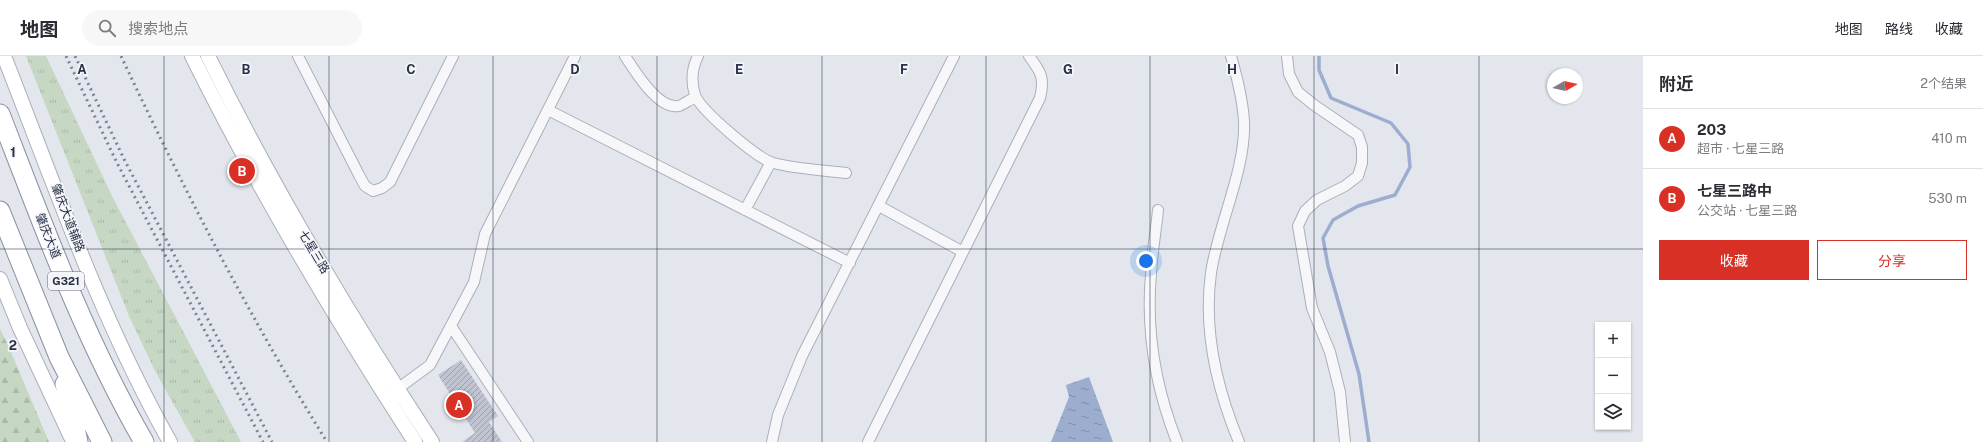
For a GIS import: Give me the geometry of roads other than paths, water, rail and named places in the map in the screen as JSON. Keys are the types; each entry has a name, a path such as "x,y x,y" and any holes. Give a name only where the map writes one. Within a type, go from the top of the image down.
{"highway":[{"name":"肇庆大道","path":"0,114 76,304 127,412 144,442"},
{"name":"G321","path":"0,211 60,357 102,442"},
{"path":"60,357 78,442"}],"street":[{"name":"肇庆大道辅路","path":"4,56 97,292 118,340 170,442"},
{"name":"七星三路","path":"192,56 267,200 301,259 386,398 415,442"},
{"name":"七星三路","path":"208,56 268,173 302,232 398,390 432,442"},
{"path":"298,56 365,186 373,191 382,188 390,182 453,56"},
{"path":"386,398 430,365 474,282 486,234 576,56"},
{"path":"625,56 638,77 657,98 669,105 679,106 696,97"},
{"path":"698,56 692,73 696,97 709,114 732,135 772,162 807,169 846,173"},
{"path":"772,442 778,415 802,356 954,56"},
{"path":"868,442 1040,98 1044,84 1038,69 1029,56"},
{"path":"1231,56 1238,83 1244,122 1240,155 1211,272 1209,323 1217,376 1228,415 1239,442"},
{"path":"1287,56 1289,74 1298,92 1358,135 1362,147 1362,163 1358,176 1345,186 1317,200 1305,211 1298,226 1312,308 1330,352 1340,392 1344,442"},
{"path":"548,110 850,263"},
{"path":"745,210 772,162"},
{"path":"879,206 963,252"},
{"path":"1158,210 1150,274 1150,319 1156,369 1165,412 1176,442"},
{"path":"0,279 20,328 74,442"},
{"path":"451,326 528,442"}],"water":[{"path":"1089,377 1113,442 1051,442 1069,397 1066,385"}],"waterway":[{"path":"1319,56 1319,70 1331,98 1391,123 1408,144 1410,167 1395,195 1358,206 1333,220 1323,238 1328,266 1359,374 1369,442"}],"railway":[{"path":"66,56 117,163 263,442"},
{"path":"75,56 124,159 272,442"},
{"path":"121,56 218,252 271,348 327,442"}],"place":[{"name":"七星三路中","path":"242,171"},
{"name":"203","path":"459,405"}]}
